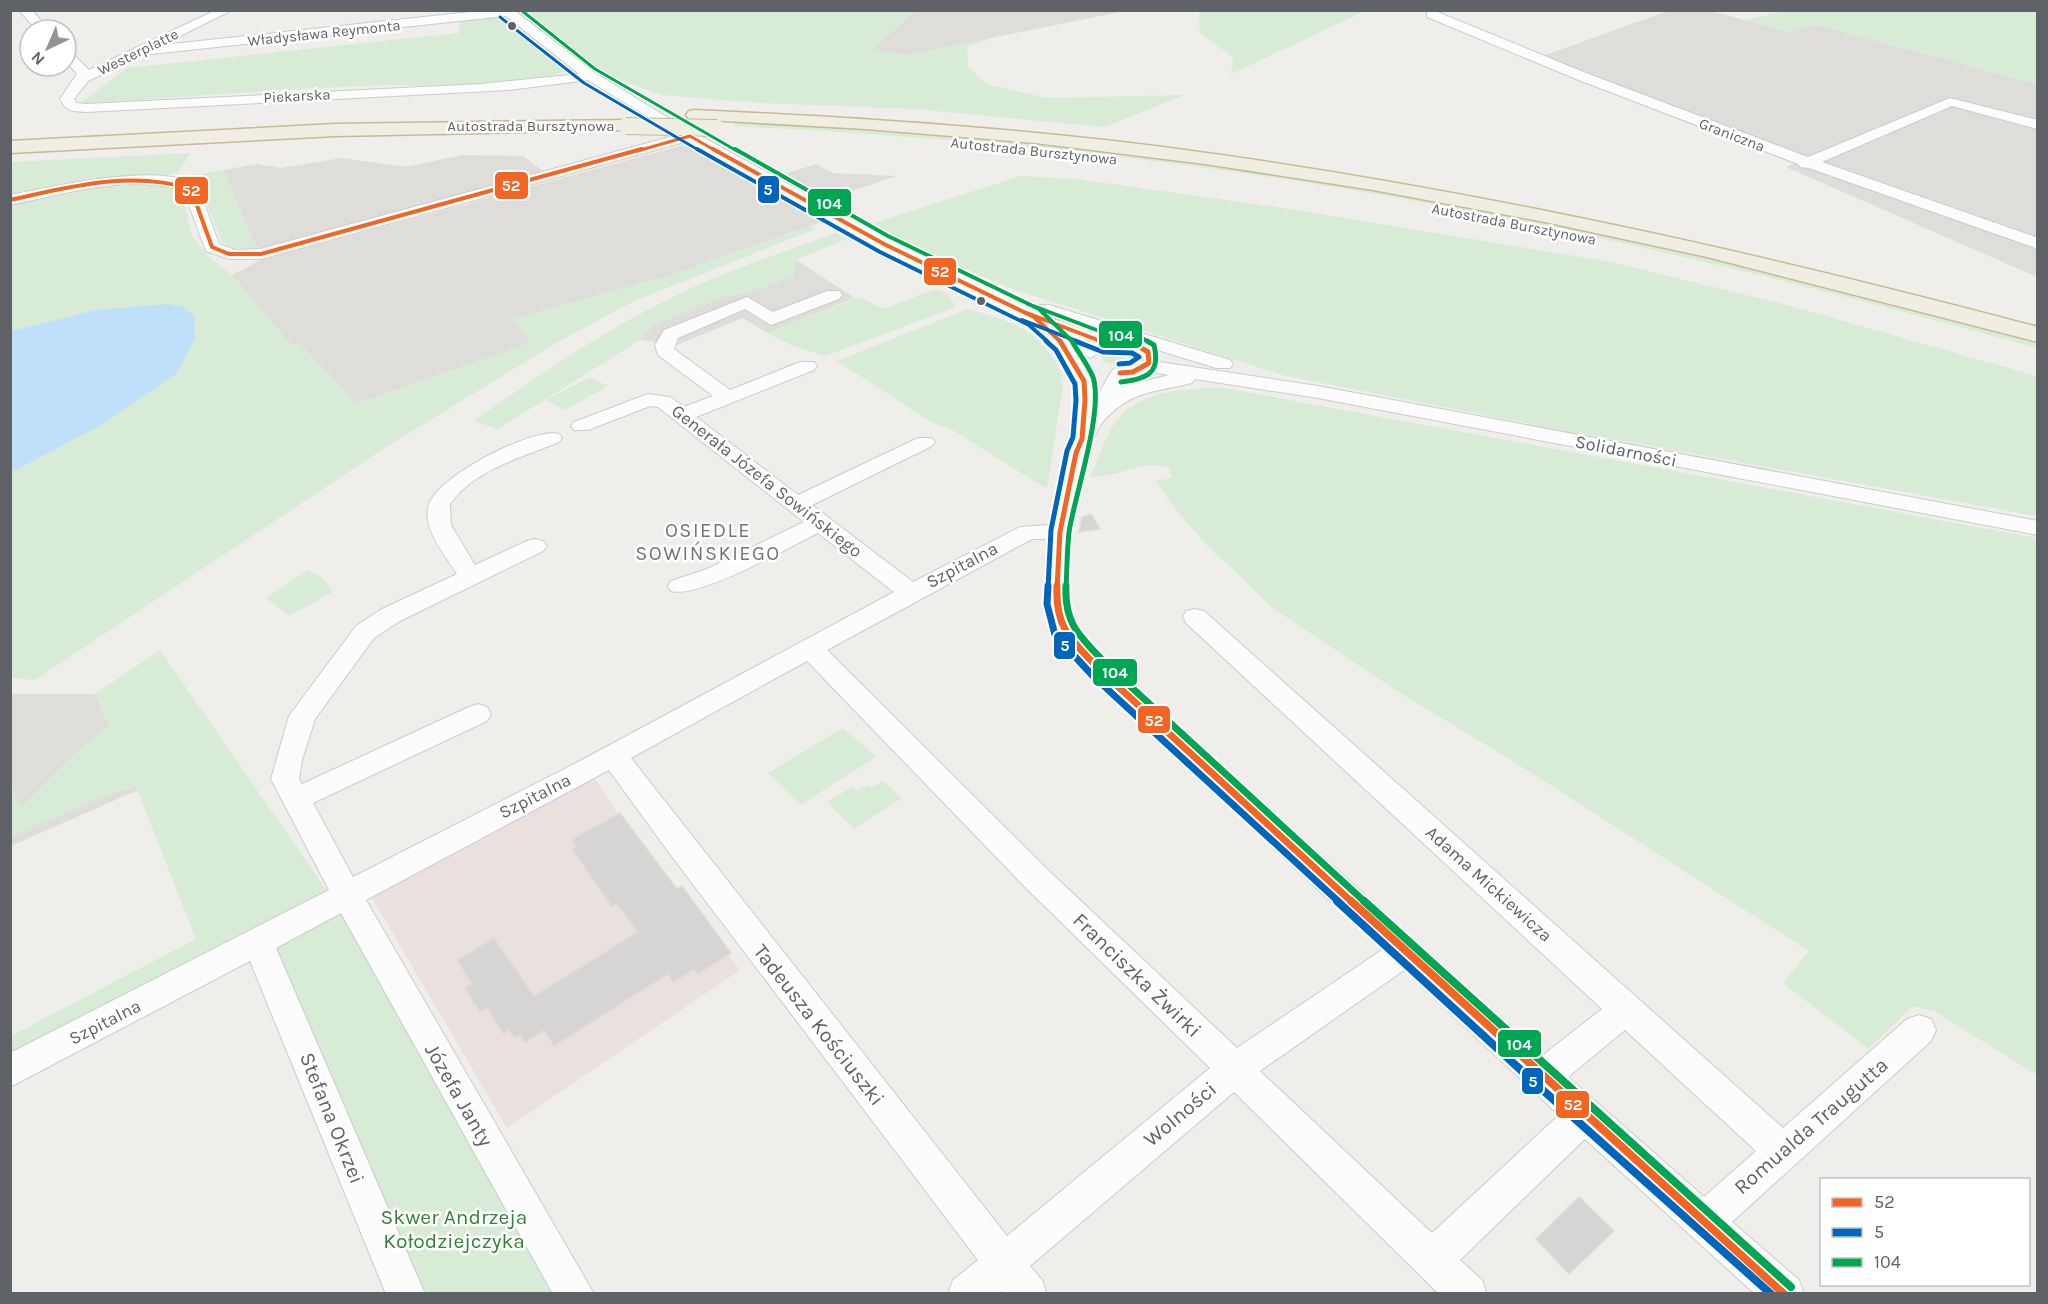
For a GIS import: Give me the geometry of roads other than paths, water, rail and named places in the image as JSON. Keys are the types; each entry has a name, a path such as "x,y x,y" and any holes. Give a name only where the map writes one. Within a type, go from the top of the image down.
{"highway":[{"name":"Autostrada Bursztynowa","path":"10,136 375,117 607,114 695,115 844,122 1056,139 1557,232 1780,283 2037,352"},
{"name":"Autostrada Bursztynowa","path":"10,147 325,130 626,126 717,128 899,138 1035,150 1145,156 1372,182 1594,225 1778,267 2037,335"}],"street":[{"name":"Westerplatte","path":"83,78 226,10"},
{"path":"440,10 451,20"},
{"name":"Władysława Reymonta","path":"141,51 451,20 507,11"},
{"path":"507,11 590,76 690,136 884,244 1034,316 1086,346 1098,348 1135,344 1143,348 1149,362 1133,372 1111,372 1091,362 1098,348"},
{"name":"Graniczna","path":"1431,14 1805,164 2037,244"},
{"path":"350,17 361,29"},
{"path":"78,67 84,73 83,78"},
{"name":"Piekarska","path":"83,78 67,99 71,106 86,108 490,89 558,83 590,76"},
{"path":"1805,164 1950,102 1962,103 2037,125"},
{"path":"10,200 124,182 175,181 191,189 212,247 231,256 261,254 690,136"},
{"path":"970,286 1318,392"},
{"path":"727,398 665,351 664,345 671,334 747,303 771,319 833,295"},
{"path":"1034,316 1063,344 1084,381 1082,439"},
{"name":"Solidarności","path":"1149,362 2037,528"},
{"path":"683,415 807,366"},
{"path":"1111,372 1076,453 1060,532 1056,603 1063,630 1099,669 1542,1077 1785,1293"},
{"path":"1082,439 1106,407 1117,398 1139,387 1192,378 1279,385"},
{"name":"Generała Józefa Sowińskiego","path":"581,426 655,399 663,401 798,503 911,593"},
{"path":"470,576 438,519 439,504 448,489 470,474 489,463 552,438"},
{"path":"798,503 925,442"},
{"path":"680,586 715,574 822,522"},
{"name":"Szpitalna","path":"10,1071 613,755 1019,536 1040,530 1060,532"},
{"name":"Józefa Janty","path":"535,546 376,623 349,650 302,716 285,770 285,779 345,895 471,1118 575,1293"},
{"name":"Adama Mickiewicza","path":"1195,616 1783,1152"},
{"name":"Franciszka Żwirki","path":"811,650 1036,878 1468,1293"},
{"path":"295,799 478,714"},
{"name":"Tadeusza Kościuszki","path":"613,755 677,842 1028,1293"},
{"name":"Stefana Okrzei","path":"258,943 406,1293"},
{"name":"Wolności","path":"967,1293 1235,1069 1406,951"},
{"path":"1542,1077 1627,1009"},
{"name":"Romualda Traugutta","path":"1704,1222 1919,1030"},
{"path":"1432,1260 1585,1115"}],"water":[{"path":"166,304 181,306 194,315 195,339 176,374 98,427 11,472 11,331 97,310"}],"district":[{"name":"OSIEDLE SOWIŃSKIEGO","path":"708,542"}],"park label":[{"name":"Skwer Andrzeja Kołodziejczyka","path":"454,1229"}]}
